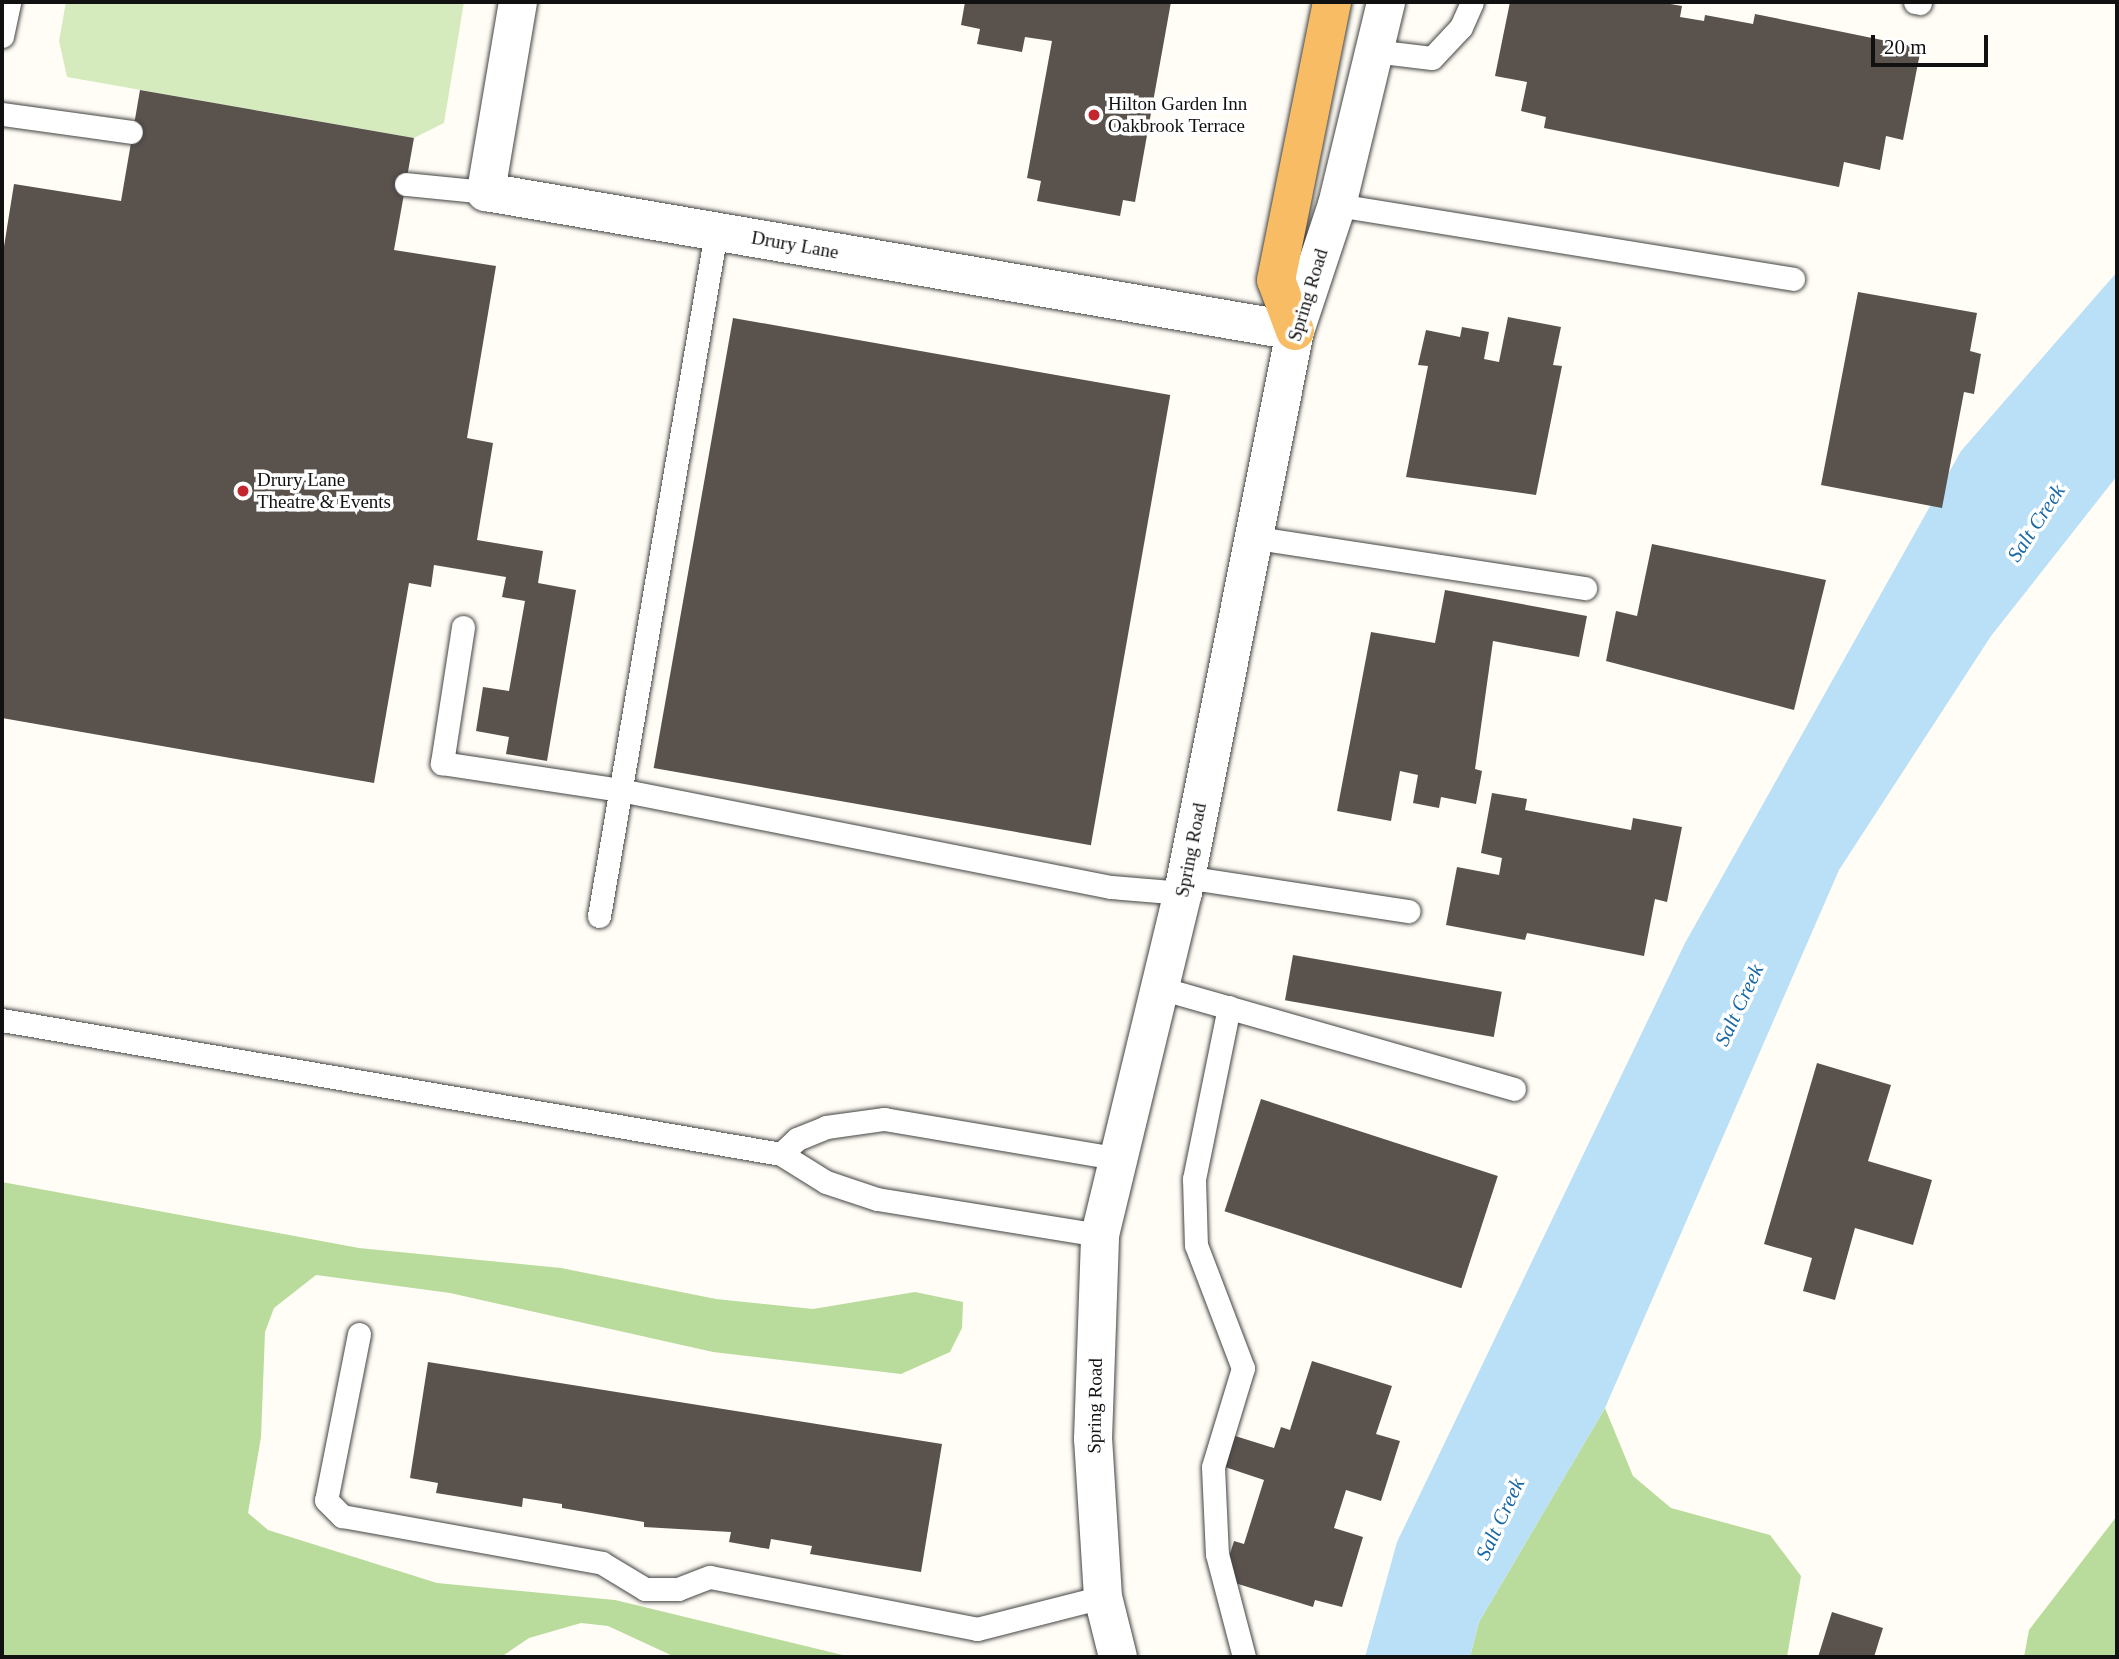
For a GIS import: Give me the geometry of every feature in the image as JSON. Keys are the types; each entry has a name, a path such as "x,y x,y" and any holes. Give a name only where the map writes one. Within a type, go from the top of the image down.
{"highway":[{"path":"1295,331 1276,280 1332,2"}],"street":[{"path":"486,192 518,2"},
{"name":"Spring Road","path":"1118,1657 1103,1597 1093,1438 1100,1235 1115,1157 1185,886 1251,537 1295,331 1337,205 1386,2"},
{"name":"Drury Lane","path":"486,192 1295,331"}],"lane":[{"path":"2,36 9,2"},
{"path":"1374,51 1432,58 1461,27 1472,2"},
{"path":"2,114 131,132"},
{"path":"406,184 486,192"},
{"path":"1337,205 1793,279"},
{"path":"599,916 716,232"},
{"path":"1251,537 1585,588"},
{"path":"463,627 442,763 620,790 1111,887 1185,886 1408,911"},
{"path":"1160,988 1514,1089"},
{"path":"1229,1007 1194,1179 1196,1244 1243,1368 1213,1467 1217,1554 1244,1657"},
{"path":"2,1020 781,1154 826,1182 877,1199 1100,1235"},
{"path":"781,1154 797,1139 826,1126 884,1119 1115,1157"},
{"path":"359,1334 326,1500 342,1516 602,1563 645,1588 678,1589 710,1577 977,1629 1103,1597"}],"green space":[{"path":"66,2 464,2 444,123 414,138 67,77 59,41"},
{"path":"2,1182 359,1248 561,1268 716,1299 813,1309 915,1292 963,1302 962,1328 950,1352 901,1374 713,1352 450,1293 316,1275 274,1308 265,1332 261,1437 248,1513 268,1530 437,1583 615,1600 851,1657 675,1657 608,1626 581,1623 529,1638 501,1657 2,1657"},
{"path":"1605,1408 1633,1476 1671,1508 1770,1535 1801,1576 1787,1657 1470,1657 1479,1622"},
{"path":"2117,1516 2117,1657 2024,1657 2029,1630"}],"water":[{"name":"Salt Creek","path":"2117,272 2117,476 1991,636 1839,870 1605,1408 1479,1622 1470,1657 1365,1657 1397,1542 1685,943 1961,451"}],"building":[{"name":"Hilton Garden Inn Oakbrook Terrace","path":"965,2 1171,2 1135,202 1123,200 1120,216 1037,201 1041,181 1027,178 1052,41 1025,37 1022,52 977,44 980,29 961,25"},
{"path":"1510,2 1659,2 1682,6 1680,17 1704,21 1705,15 1753,24 1755,14 1921,48 1903,140 1886,136 1880,170 1844,162 1839,187 1544,128 1546,117 1521,111 1527,82 1495,76"},
{"name":"Drury Lane Theatre & Events","path":"140,90 414,138 394,250 496,266 467,438 493,443 477,540 543,551 538,583 576,590 547,761 506,754 509,737 476,731 483,687 509,691 525,601 502,597 506,577 434,565 431,587 409,583 374,783 2,718 2,259 14,184 121,201"},
{"path":"1858,292 1977,313 1970,351 1981,354 1974,394 1964,392 1942,508 1821,485"},
{"path":"1508,317 1561,327 1553,365 1562,366 1536,495 1406,477 1428,366 1418,365 1426,330 1460,337 1462,327 1489,332 1484,359 1499,362"},
{"path":"733,318 1170,395 1091,845 654,768"},
{"path":"1652,544 1826,580 1794,710 1606,661 1616,611 1637,616"},
{"path":"1445,590 1587,616 1579,657 1493,641 1475,769 1482,771 1476,804 1441,797 1439,808 1413,803 1418,775 1400,771 1391,821 1337,811 1371,632 1435,643"},
{"path":"1492,793 1527,799 1525,810 1631,830 1633,818 1682,827 1667,902 1655,899 1644,956 1527,933 1525,940 1446,925 1457,867 1499,875 1502,858 1481,853"},
{"path":"1293,955 1502,992 1494,1037 1285,1000"},
{"path":"1817,1063 1891,1085 1868,1161 1932,1180 1913,1245 1855,1228 1835,1300 1803,1291 1812,1258 1764,1244"},
{"path":"1261,1099 1498,1176 1461,1288 1225,1211"},
{"path":"1312,1361 1392,1386 1376,1434 1400,1441 1381,1501 1346,1490 1334,1528 1363,1537 1342,1607 1315,1600 1313,1607 1222,1579 1234,1541 1244,1544 1264,1480 1222,1466 1232,1435 1274,1448 1281,1427 1290,1430"},
{"path":"428,1362 942,1444 921,1572 810,1554 812,1546 771,1539 769,1549 729,1542 731,1532 644,1527 644,1522 562,1508 562,1504 523,1498 522,1507 436,1493 438,1483 410,1478"},
{"path":"1832,1612 1883,1628 1874,1657 1818,1657"}],"place":[{"name":"Hilton Garden Inn Oakbrook Terrace","path":"1094,115"},
{"name":"Drury Lane Theatre & Events","path":"243,491"}]}
